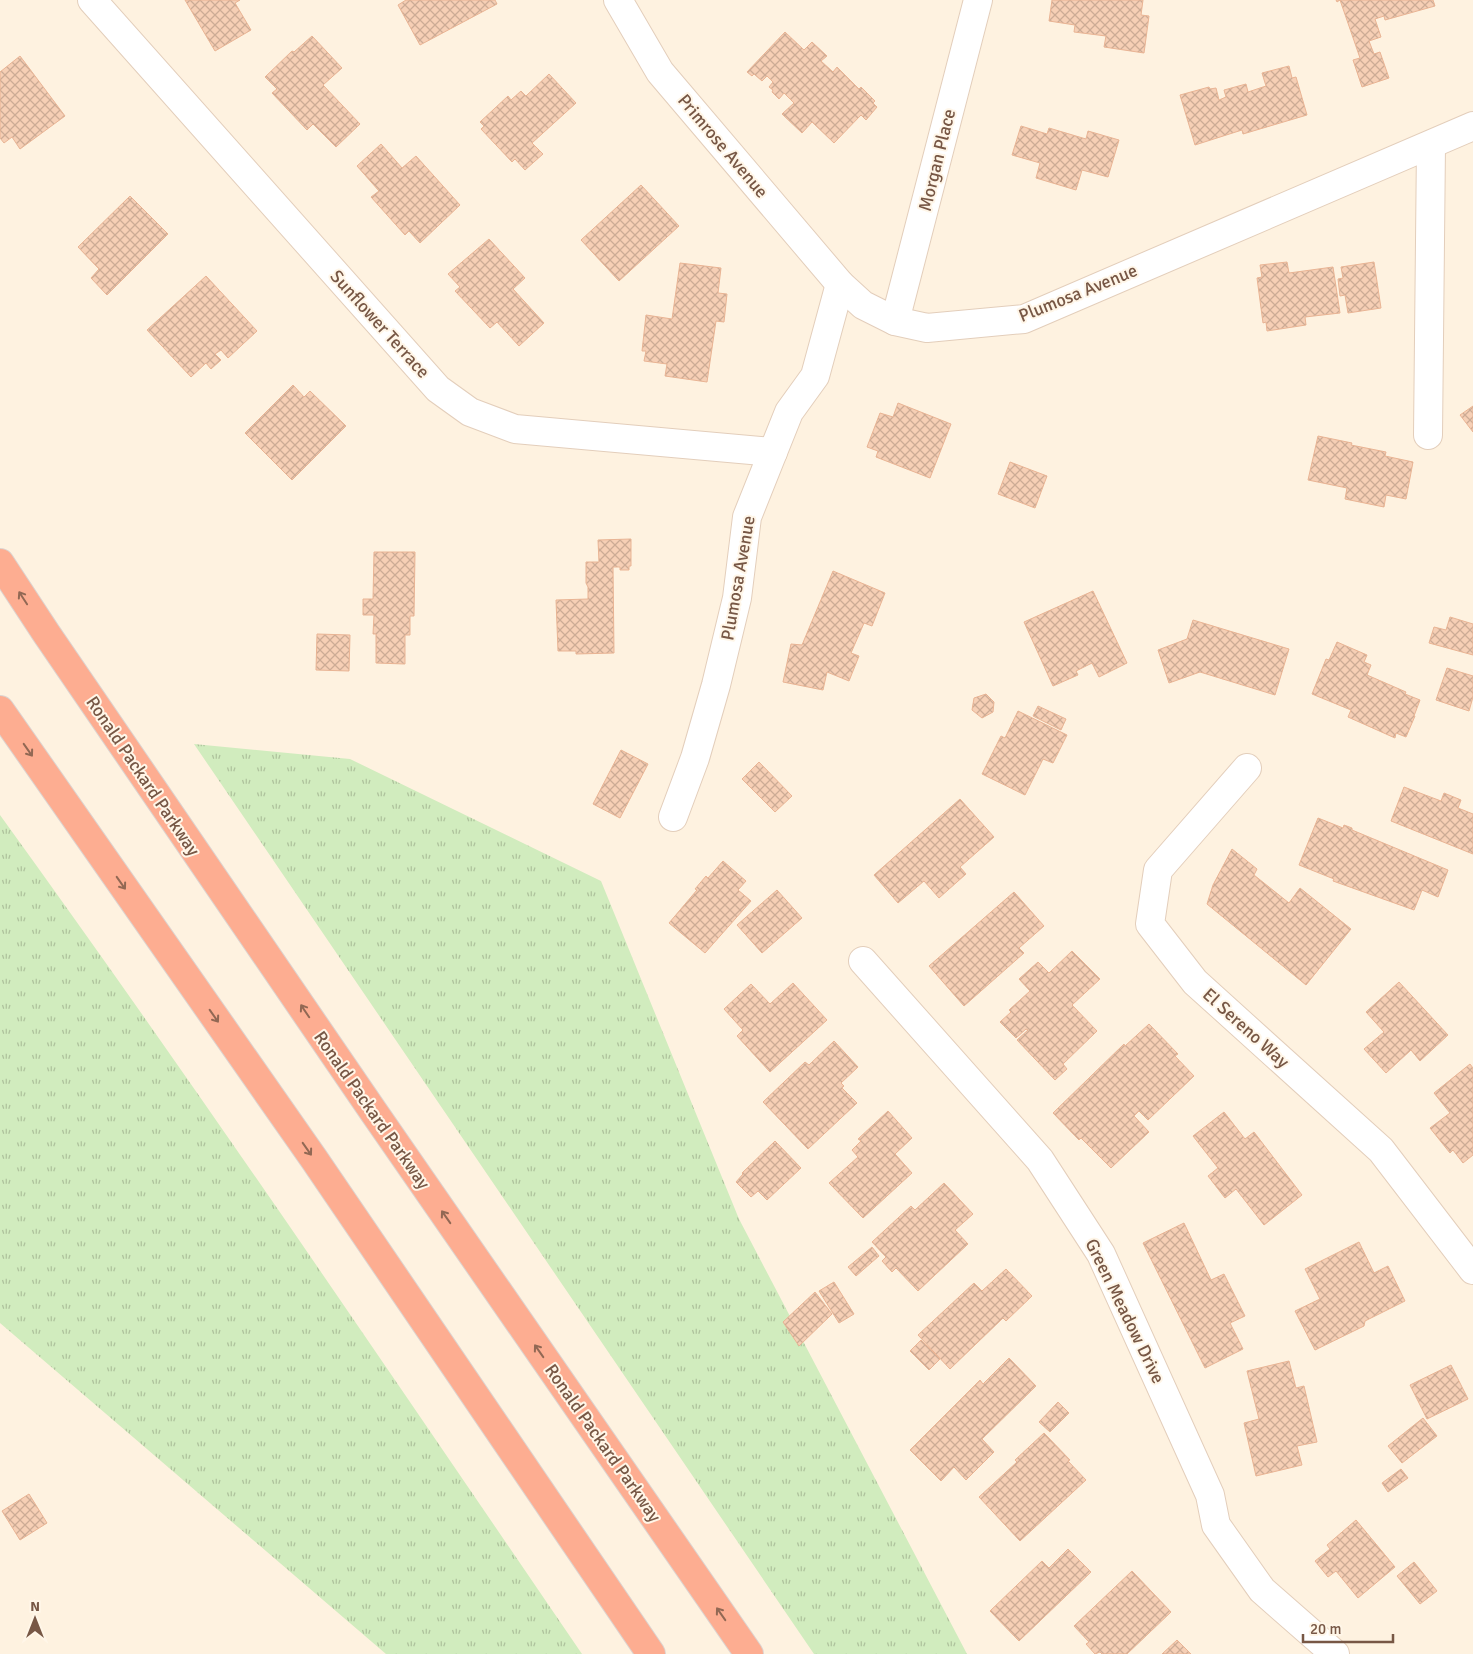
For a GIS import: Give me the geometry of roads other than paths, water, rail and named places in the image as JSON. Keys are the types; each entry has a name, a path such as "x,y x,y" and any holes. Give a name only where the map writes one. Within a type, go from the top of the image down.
{"highway":[{"name":"Ronald Packard Parkway","path":"0,563 361,1095 749,1654"},
{"path":"0,710 314,1159 651,1654"}],"street":[{"name":"Sunflower Terrace","path":"92,0 438,389 470,412 515,429 773,452"},
{"name":"Primrose Avenue","path":"618,0 660,72 840,284"},
{"name":"Morgan Place","path":"895,321 978,0"},
{"name":"Plumosa Avenue","path":"673,817 695,758 716,684 737,598 747,517 789,412 815,376 840,284 863,305 895,321 927,328 1024,319 1473,126"},
{"path":"1428,435 1431,145"},
{"name":"El Sereno Way","path":"1247,768 1158,870 1150,924 1195,982 1381,1150 1473,1270"},
{"name":"Green Meadow Drive","path":"863,961 1040,1160 1101,1254 1210,1495 1216,1525 1262,1590 1335,1654"}]}
